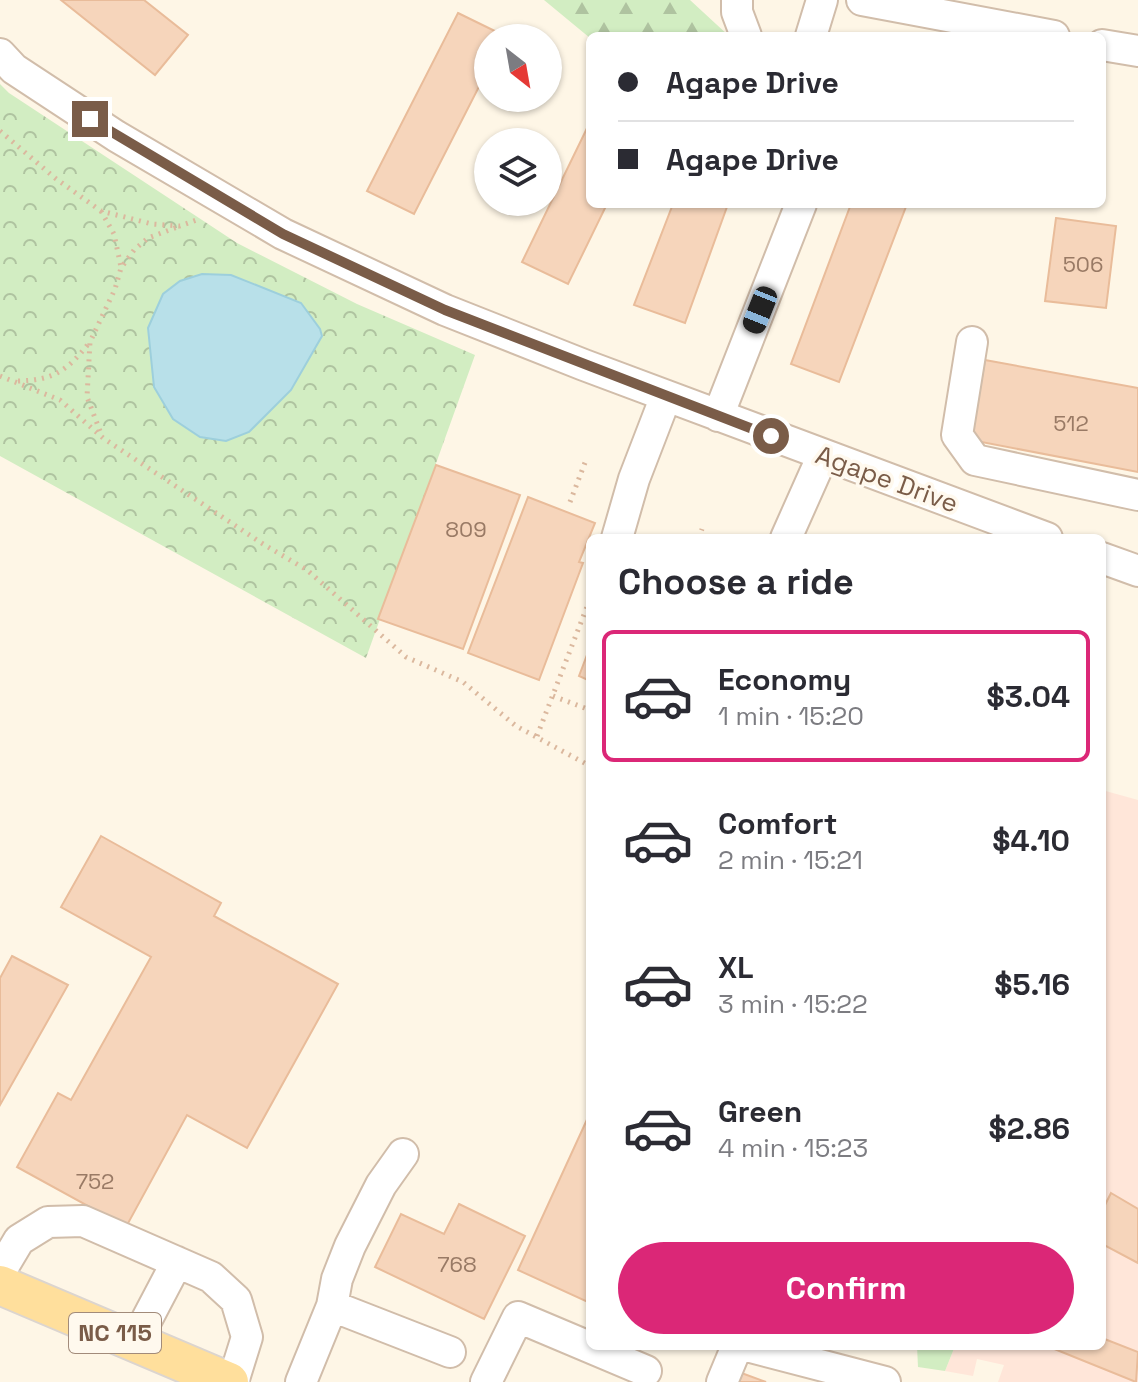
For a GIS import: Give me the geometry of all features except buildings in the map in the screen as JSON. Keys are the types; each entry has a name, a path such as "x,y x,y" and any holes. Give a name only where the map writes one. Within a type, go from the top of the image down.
{"main road":[{"name":"NC 115","path":"0,1285 231,1382"}],"street":[{"path":"737,0 737,12 744,32"},
{"path":"812,32 822,0"},
{"path":"862,0 1033,32"},
{"path":"1106,47 1138,51"},
{"name":"Agape Drive","path":"0,54 14,69 116,136 283,234 445,310 1036,534"},
{"path":"718,416 799,208"},
{"path":"972,342 957,435 975,460 1138,495"},
{"path":"618,534 634,479 666,396"},
{"path":"788,534 823,455"},
{"path":"960,506 975,460"},
{"path":"1106,559 1138,571"},
{"path":"301,1382 332,1306 337,1279 350,1246 381,1185 403,1154"},
{"path":"0,1272 19,1240 48,1222 83,1221 211,1277 236,1300 247,1337 231,1382"},
{"path":"135,1342 177,1262"},
{"path":"332,1306 450,1352"},
{"path":"486,1382 518,1317 586,1342"},
{"path":"606,1350 649,1366"},
{"path":"722,1382 735,1350"},
{"path":"762,1350 885,1382"}],"path":[{"path":"0,131 55,178 101,211 152,224 180,226"},
{"path":"101,211 114,234 121,268"},
{"path":"17,381 40,380 61,372 75,360 90,342 115,289 121,268 134,250 148,238 203,216"},
{"path":"90,342 87,397 103,438"},
{"path":"0,376 60,400 103,438 307,570 406,657 463,682 516,726 586,764"},
{"path":"570,502 586,460"},
{"path":"700,534 702,529"},
{"path":"537,737 586,609"},
{"path":"553,696 586,708"}],"shaded area":[{"path":"1106,791 1138,800 1138,1382 998,1382 1004,1365 977,1359 973,1376 945,1371 953,1350 1106,1350"}],"green space":[{"path":"544,0 690,0 725,32 586,32 586,35"},
{"path":"0,84 9,93 237,243 357,304 475,355 366,658 0,456"},
{"path":"917,1350 953,1350 945,1371 918,1367"}],"water":[{"path":"202,274 231,275 301,303 322,336 291,390 249,432 226,441 200,437 173,419 154,387 148,328 163,294 180,281"}],"route":[{"path":"90,119 283,234 445,310 771,436"}]}
